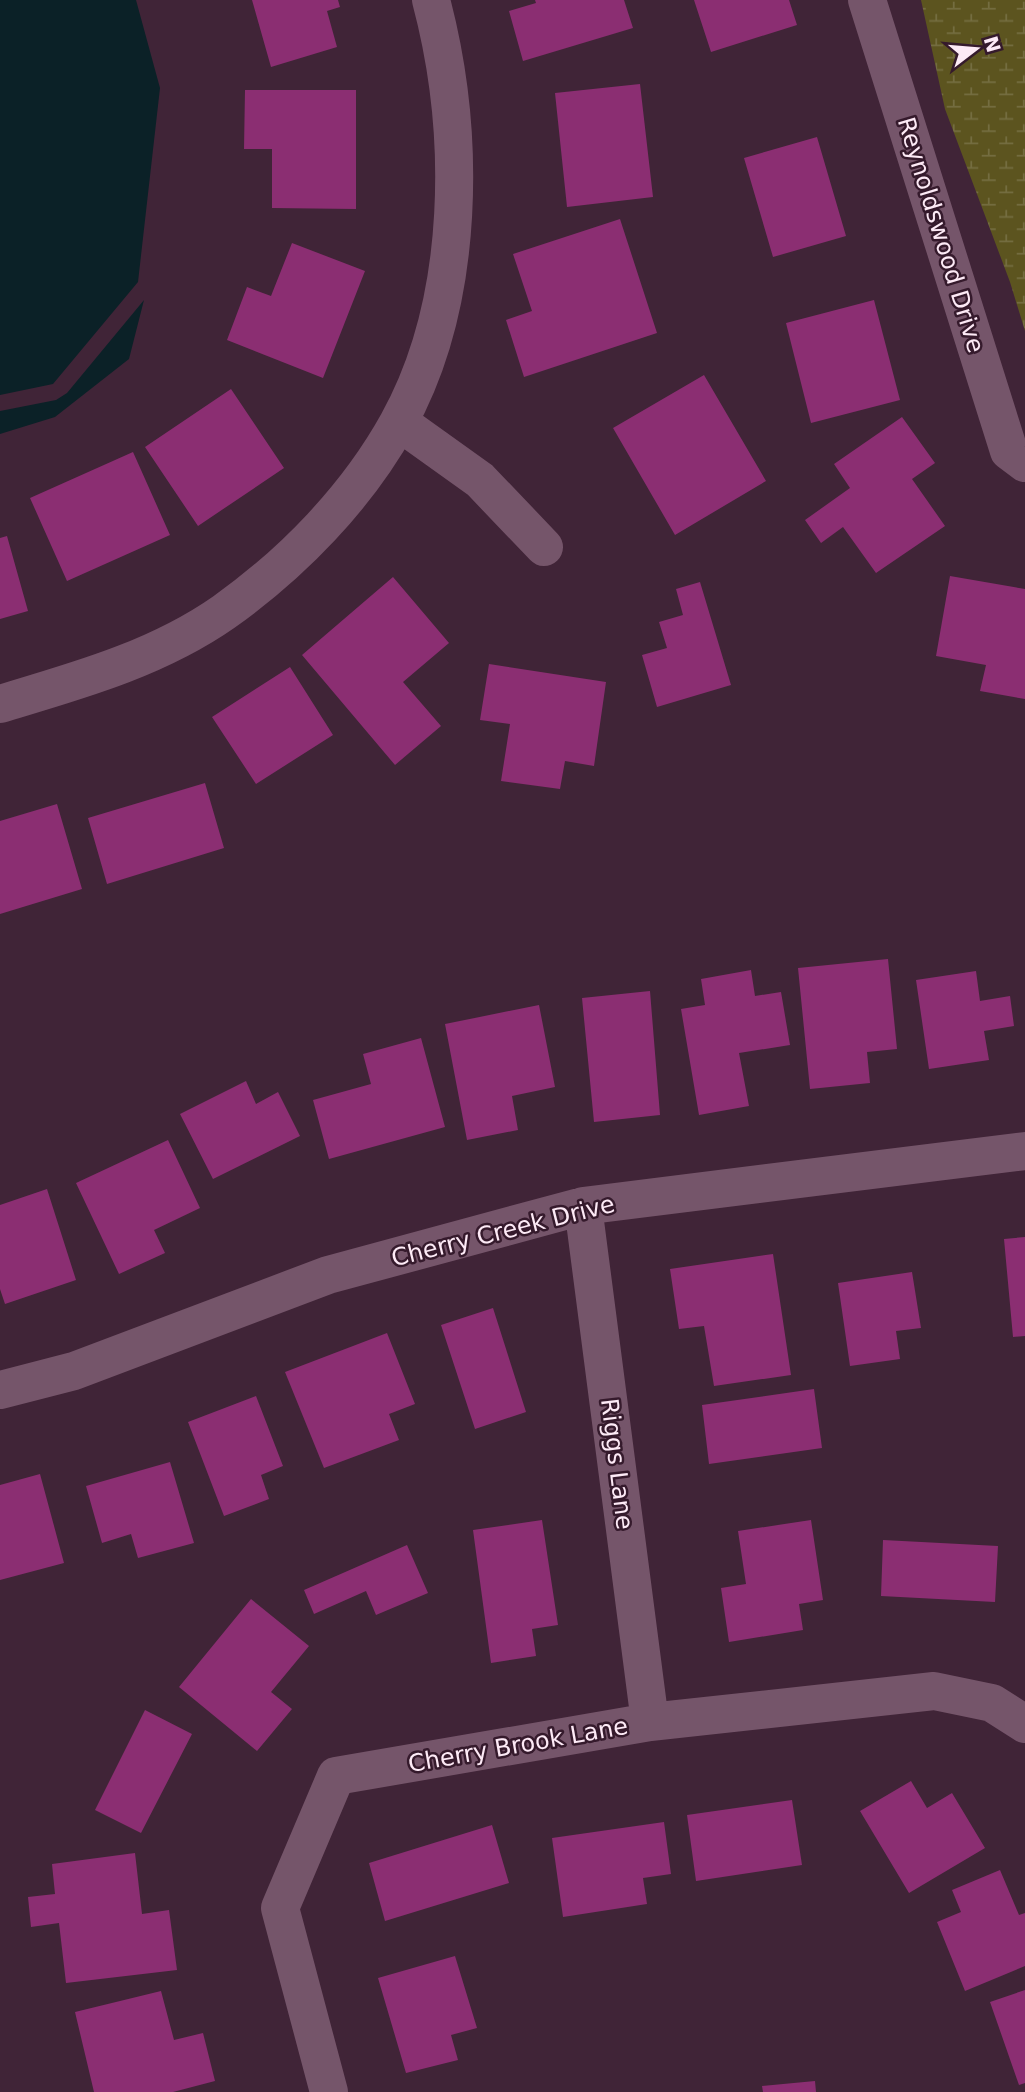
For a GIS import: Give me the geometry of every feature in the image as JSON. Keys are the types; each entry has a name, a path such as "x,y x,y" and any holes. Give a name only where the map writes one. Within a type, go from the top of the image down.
{"street":[{"path":"0,704 81,680 129,662 224,612 281,566 321,527 362,479 398,422 435,327 454,208 455,153 450,103 440,33 431,0"},
{"name":"Reynoldswood Drive","path":"867,0 1009,450 1025,463"},
{"path":"398,422 480,480 544,547"},
{"name":"Cherry Creek Drive","path":"0,1390 74,1371 328,1275 583,1206 1025,1152"},
{"name":"Riggs Lane","path":"583,1206 650,1722"},
{"name":"Cherry Brook Lane","path":"329,2092 280,1908 335,1776 650,1722 934,1691 992,1703 1025,1724"}],"green space":[{"path":"921,0 1025,0 1025,331 1010,282 945,109"}],"water":[{"path":"0,0 136,0 160,88 138,282 53,384 0,395"},
{"path":"144,300 129,359 55,417 0,434 0,411 56,400 67,393"}],"building":[{"path":"252,0 338,0 340,7 327,11 337,47 271,67"},
{"path":"535,0 624,0 633,28 523,61 509,11 536,3"},
{"path":"694,0 789,0 797,25 711,52"},
{"path":"640,84 653,197 567,207 555,93"},
{"path":"245,90 356,90 356,209 272,208 272,149 244,149"},
{"path":"817,137 846,236 773,257 744,158"},
{"path":"620,219 657,333 524,377 506,320 532,311 513,254"},
{"path":"292,243 365,271 323,378 227,340 247,287 271,296"},
{"path":"874,300 900,400 811,423 786,323"},
{"path":"704,375 766,481 675,535 613,428"},
{"path":"231,389 284,468 198,526 145,447"},
{"path":"902,417 935,463 912,479 945,526 876,573 843,527 821,543 805,520 850,488 834,464"},
{"path":"133,452 170,535 67,581 30,498"},
{"path":"7,536 28,611 0,619 0,538"},
{"path":"950,576 1025,589 1025,699 980,691 986,665 936,656"},
{"path":"393,577 449,643 403,682 441,726 395,765 302,655"},
{"path":"700,582 731,685 657,707 642,655 667,648 659,622 683,615 676,589"},
{"path":"489,664 606,682 594,766 565,761 560,789 501,781 510,724 480,720"},
{"path":"290,667 333,735 256,784 212,717"},
{"path":"205,783 224,848 107,884 88,818"},
{"path":"57,804 82,889 0,914 0,821"},
{"path":"888,959 897,1049 867,1052 870,1083 810,1089 798,968"},
{"path":"751,970 755,996 781,992 790,1045 739,1053 749,1106 699,1115 681,1009 705,1005 701,979"},
{"path":"976,971 980,1001 1010,996 1014,1026 984,1031 989,1060 929,1069 916,980"},
{"path":"650,991 660,1115 594,1122 582,998"},
{"path":"539,1005 555,1087 512,1096 518,1130 467,1140 445,1024"},
{"path":"421,1038 445,1127 329,1159 313,1100 371,1084 363,1054"},
{"path":"246,1081 256,1104 278,1092 300,1136 213,1179 180,1114"},
{"path":"168,1140 200,1208 154,1230 165,1253 119,1274 76,1183"},
{"path":"47,1189 76,1280 5,1304 0,1289 0,1205"},
{"path":"1025,1237 1025,1336 1013,1337 1004,1239"},
{"path":"773,1254 791,1375 714,1386 704,1326 679,1329 670,1269"},
{"path":"912,1272 921,1328 896,1331 900,1359 850,1366 838,1283"},
{"path":"493,1308 526,1412 475,1429 441,1325"},
{"path":"387,1333 415,1404 389,1414 399,1440 324,1468 285,1372"},
{"path":"814,1389 822,1448 709,1464 702,1405"},
{"path":"256,1396 283,1466 261,1475 269,1499 224,1516 188,1422"},
{"path":"170,1462 194,1543 138,1558 131,1534 102,1543 86,1486"},
{"path":"40,1474 64,1563 0,1580 0,1485"},
{"path":"542,1520 558,1625 532,1629 536,1656 491,1663 473,1530"},
{"path":"811,1520 823,1600 799,1604 803,1630 729,1642 721,1588 746,1584 738,1531"},
{"path":"883,1540 998,1546 995,1602 881,1596"},
{"path":"407,1545 428,1593 376,1615 366,1591 314,1614 304,1590"},
{"path":"251,1599 309,1646 271,1692 292,1709 257,1751 179,1687"},
{"path":"145,1710 192,1734 141,1833 95,1810"},
{"path":"911,1781 927,1808 952,1793 985,1848 909,1893 860,1811"},
{"path":"792,1800 802,1865 696,1881 687,1815"},
{"path":"664,1822 671,1874 643,1878 647,1904 563,1917 552,1838"},
{"path":"492,1825 509,1883 385,1921 369,1863"},
{"path":"135,1853 142,1914 169,1910 177,1970 66,1983 59,1923 31,1927 28,1897 55,1894 52,1864"},
{"path":"1000,1870 1019,1915 1025,1913 1025,1966 965,1991 937,1922 961,1912 952,1890"},
{"path":"455,1956 477,2028 451,2035 458,2060 406,2073 378,1978"},
{"path":"1025,1990 1025,2083 1019,2085 990,2002"},
{"path":"161,1991 174,2040 203,2033 215,2081 173,2092 94,2092 75,2012"},
{"path":"815,2081 816,2092 763,2092 762,2086"}]}
